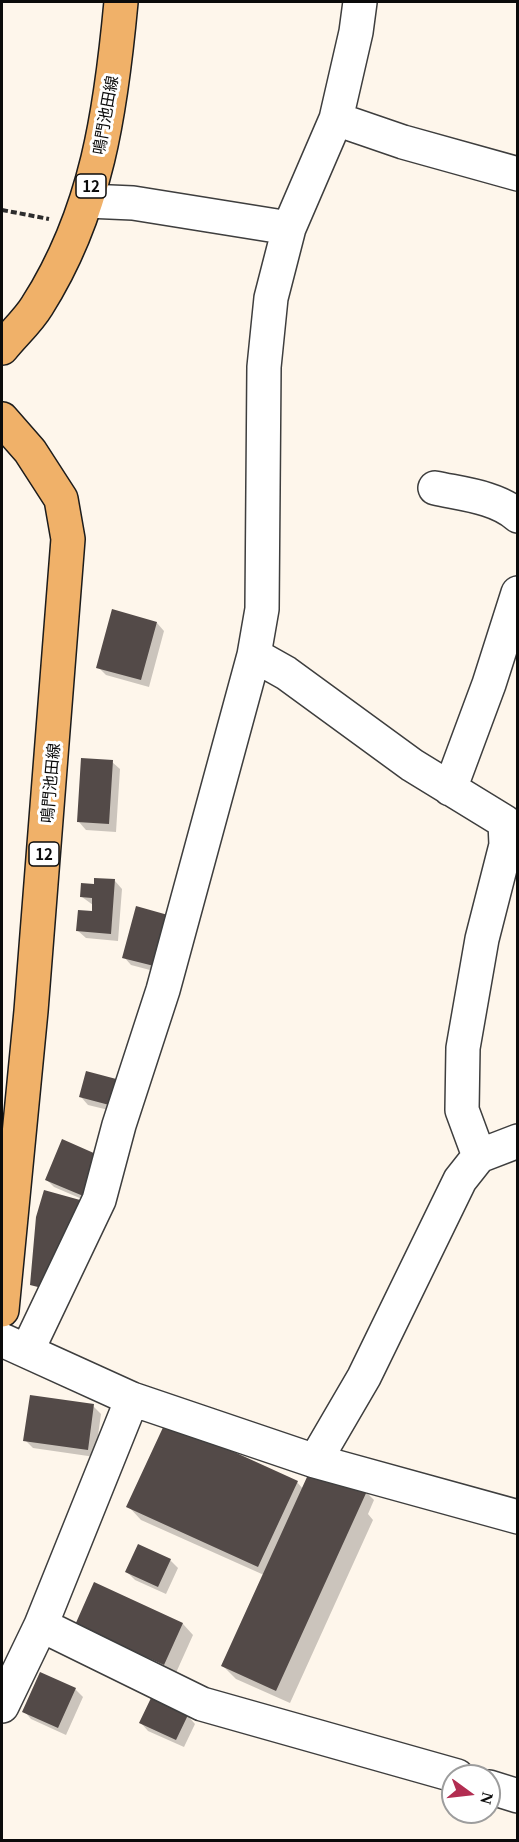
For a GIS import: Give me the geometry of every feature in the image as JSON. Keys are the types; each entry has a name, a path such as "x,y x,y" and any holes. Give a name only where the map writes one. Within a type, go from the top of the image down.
{"main road":[{"name":"鳴門池田線","path":"2,348 36,308 82,216 110,110 121,2"},
{"name":"鳴門池田線","path":"2,419 30,451 61,499 68,539 32,999 2,1310"}],"street":[{"path":"360,2 356,32 336,119 289,228 271,298 264,367 262,609 254,655 163,990 119,1125 99,1200 14,1346 132,1399 315,1461 518,1517"},
{"path":"336,119 403,142 518,174"},
{"path":"82,216 133,203 289,228"},
{"path":"435,488 483,498 509,508 518,516"},
{"path":"450,789 489,684 518,593"},
{"path":"254,655 286,674 412,765 505,822 506,845 482,939 463,1048 462,1110 479,1156"},
{"path":"315,1461 364,1377 460,1180 479,1156 518,1141"},
{"path":"2,1706 41,1625 132,1399"},
{"path":"41,1625 201,1704 441,1772"},
{"path":"501,1791 518,1796"}],"path":[{"path":"2,210 42,216 82,216"}],"building":[{"path":"112,609 157,622 141,680 96,668"},
{"path":"81,758 113,760 109,824 77,822"},
{"path":"94,878 115,879 111,934 76,931 78,910 92,911 92,898 80,897 81,883 94,884"},
{"path":"136,906 175,917 162,968 122,958"},
{"path":"86,1071 120,1080 113,1106 79,1097"},
{"path":"62,1139 105,1158 88,1198 45,1180"},
{"path":"44,1190 80,1200 72,1227 42,1288 30,1285 36,1217"},
{"path":"30,1395 94,1404 88,1450 23,1441"},
{"path":"166,1421 298,1481 258,1567 126,1507"},
{"path":"312,1466 367,1491 276,1691 221,1666"},
{"path":"138,1544 171,1559 158,1587 125,1572"},
{"path":"94,1582 183,1623 164,1665 75,1625"},
{"path":"40,1672 76,1688 58,1728 22,1712"},
{"path":"151,1698 188,1715 176,1740 139,1723"}]}
